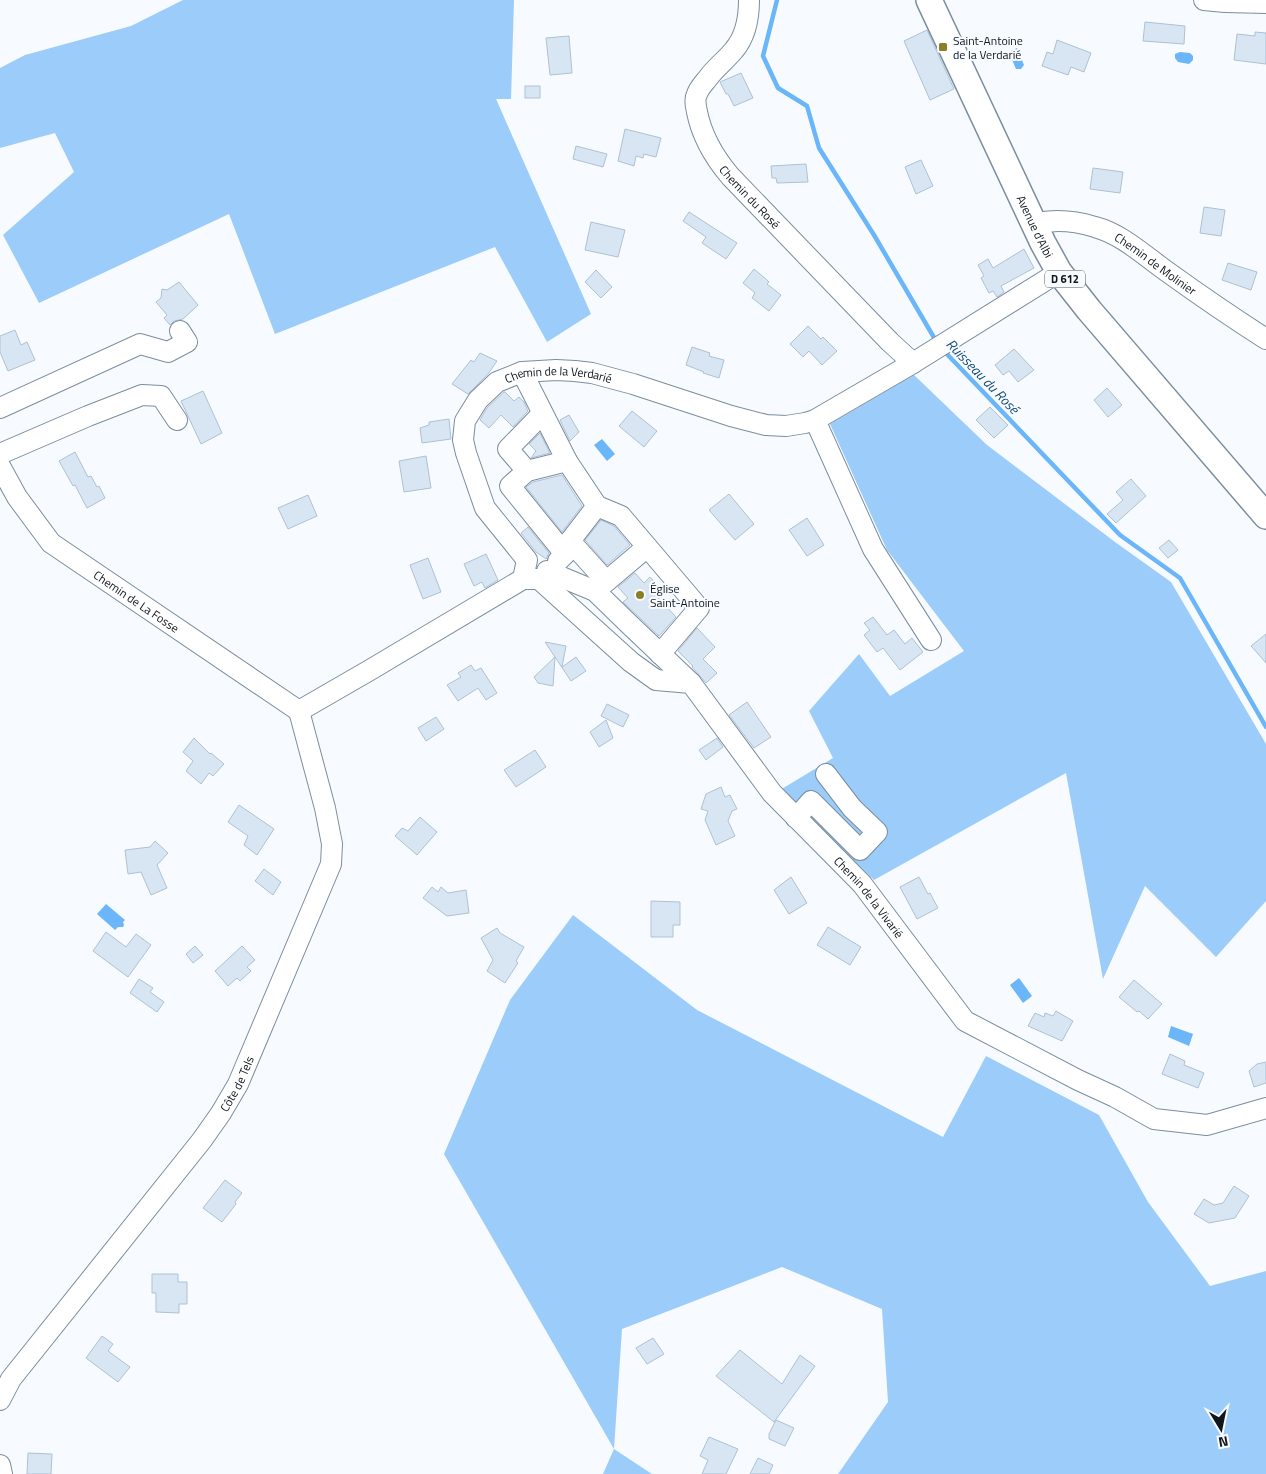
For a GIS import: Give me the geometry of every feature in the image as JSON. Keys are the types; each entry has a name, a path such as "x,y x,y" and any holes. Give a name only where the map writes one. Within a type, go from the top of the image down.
{"main road":[{"name":"Avenue d'Albi","path":"929,0 1059,272 1089,310 1266,516"}],"street":[{"name":"Chemin du Rosé","path":"749,0 748,18 744,33 736,48 712,73 696,94 695,102 698,116 707,143 730,176 890,342 913,363"},
{"path":"1204,0 1266,3"},
{"name":"Chemin de Molinier","path":"1035,224 1059,220 1094,227 1123,240 1266,339"},
{"name":"Chemin de la Verdarié","path":"536,576 527,560 485,508 466,453 464,440 465,421 478,400 498,382 522,372 556,370 592,373 766,425 786,426 805,423 815,420 913,363 1059,272"},
{"path":"0,408 140,344 168,352 187,342 180,331"},
{"path":"522,372 567,461 596,506 621,516 699,608 660,654"},
{"path":"0,454 142,395 161,396 177,420"},
{"path":"542,414 508,449 527,471 567,461"},
{"path":"815,420 874,549 931,640"},
{"name":"Chemin de La Fosse","path":"0,466 17,497 51,543 299,711"},
{"name":"Chemin de la Vivarié","path":"527,471 510,486 567,547 660,654 691,683 772,793 862,884 965,1021 1154,1118 1207,1125 1266,1108"},
{"path":"299,711 536,576 567,547 596,506"},
{"path":"536,576 601,586 647,547"},
{"path":"536,576 631,662 656,680 691,683"},
{"name":"Côte de Tels","path":"0,1400 18,1371 202,1140 238,1084 331,864 332,844 325,808 299,711"},
{"path":"796,818 811,801 830,780 852,808 877,832 860,850 811,801"},
{"path":"836,826 852,808"},
{"path":"0,1464 2,1474"}],"shaded area":[{"path":"183,0 514,0 511,99 496,99 591,314 547,342 495,247 275,334 229,214 39,303 3,235 74,172 55,133 0,148 0,68 25,55 131,26"},
{"path":"1017,48 1024,65 1021,69 1016,69 1010,55 1011,51"},
{"path":"1180,52 1190,53 1193,56 1193,60 1189,64 1178,62 1175,54"},
{"path":"914,375 987,445 1171,582 1266,744 1266,901 1216,957 1145,886 1103,979 1066,773 874,880 780,790 833,758 809,711 859,654 890,696 964,651 887,550 830,424"},
{"path":"602,439 615,454 607,461 594,445"},
{"path":"106,904 125,920 123,927 118,927 115,930 97,914"},
{"path":"573,915 697,1010 943,1137 986,1056 1099,1115 1148,1202 1210,1286 1266,1271 1266,1474 838,1474 888,1402 882,1309 782,1267 622,1329 614,1449 444,1154 510,1000"},
{"path":"1019,978 1032,996 1023,1003 1010,985"},
{"path":"1171,1026 1193,1034 1189,1046 1168,1037"},
{"path":"614,1449 652,1474 603,1474"}],"building":[{"path":"1145,22 1185,26 1184,44 1143,41"},
{"path":"927,30 954,89 930,100 904,41"},
{"path":"1255,32 1266,33 1266,64 1234,60 1237,34 1255,36"},
{"path":"569,36 572,73 550,75 546,38"},
{"path":"1057,40 1091,53 1084,72 1071,67 1068,75 1042,66 1047,52 1053,54"},
{"path":"741,73 753,98 734,106 720,82"},
{"path":"525,86 540,86 540,98 525,98"},
{"path":"625,129 661,138 656,157 644,154 643,158 636,156 634,166 618,161"},
{"path":"576,146 607,154 603,167 573,159"},
{"path":"921,160 933,186 916,194 905,167"},
{"path":"806,164 808,182 777,183 776,178 772,178 771,166"},
{"path":"1093,168 1123,172 1120,193 1090,189"},
{"path":"1204,207 1225,210 1221,236 1200,233"},
{"path":"689,212 737,243 726,259 702,243 706,237 683,221"},
{"path":"591,222 625,230 618,257 585,250"},
{"path":"1024,249 1034,268 1001,286 1004,292 997,297 993,291 989,293 981,278 984,276 978,265 988,259 993,268"},
{"path":"1228,263 1257,272 1251,290 1222,280"},
{"path":"754,269 769,282 767,284 781,295 769,311 752,298 755,293 743,283"},
{"path":"596,270 612,287 601,298 585,282"},
{"path":"179,282 198,305 183,319 174,321 170,325 164,318 167,315 156,302 161,298 162,289 167,290"},
{"path":"808,326 837,351 822,365 809,351 803,357 790,344"},
{"path":"15,330 21,345 27,342 35,360 8,371 0,352 0,336"},
{"path":"692,347 710,353 709,356 724,360 719,378 686,365"},
{"path":"1014,349 1034,370 1018,382 1009,371 1003,375 995,365"},
{"path":"480,353 497,361 488,374 468,394 452,384 471,360 474,362"},
{"path":"1107,388 1122,405 1108,417 1094,400"},
{"path":"203,391 222,433 201,444 181,401"},
{"path":"504,392 514,401 519,397 524,402 528,411 513,427 501,415 489,428 480,420 487,408"},
{"path":"990,407 1008,425 994,438 976,420"},
{"path":"632,411 657,431 644,447 619,426"},
{"path":"569,415 579,432 570,441 560,420"},
{"path":"449,419 451,439 422,443 420,428 429,425 429,422"},
{"path":"540,433 550,453 531,458 536,451 529,444"},
{"path":"75,452 88,477 91,476 105,498 87,508 59,461"},
{"path":"426,456 431,488 404,492 399,461"},
{"path":"562,475 582,506 562,532 526,487 533,482"},
{"path":"1131,479 1146,496 1116,523 1107,514 1123,500 1116,492"},
{"path":"729,494 754,524 735,540 709,510"},
{"path":"308,495 317,516 288,529 278,508"},
{"path":"807,518 824,545 807,556 789,530"},
{"path":"601,520 614,526 630,545 607,565 585,540"},
{"path":"528,527 549,553 546,559 536,552 521,533"},
{"path":"1169,540 1178,550 1168,558 1159,548"},
{"path":"486,554 498,580 485,588 482,582 474,586 464,564"},
{"path":"428,558 441,592 423,599 410,565"},
{"name":"Église Saint-Antoine","path":"635,573 644,583 650,577 658,586 652,591 676,617 659,636 623,602 628,598 618,587"},
{"path":"873,617 887,635 894,630 905,644 912,638 923,652 900,670 883,648 877,652 864,635 870,630 864,623"},
{"path":"697,628 715,647 703,659 717,673 706,683 678,651"},
{"path":"1266,634 1266,663 1251,646"},
{"path":"545,642 566,646 562,667 576,657 586,671 571,681"},
{"path":"555,657 553,686 538,683 534,677"},
{"path":"471,665 475,671 481,668 497,693 486,700 478,688 458,701 447,685 461,677 458,673"},
{"path":"747,702 771,737 754,748 729,715"},
{"path":"607,704 629,715 623,727 601,716"},
{"path":"436,717 444,729 426,741 418,728"},
{"path":"606,720 613,738 599,747 590,732"},
{"path":"194,738 210,754 224,764 213,776 209,773 201,784 186,771 193,761 183,752"},
{"path":"717,738 723,747 706,760 699,750"},
{"path":"535,750 546,767 516,787 504,770"},
{"path":"721,787 725,797 730,795 737,809 732,811 728,821 735,836 716,845 705,820 708,811 701,809 706,794"},
{"path":"239,805 274,829 257,855 244,845 248,836 228,822"},
{"path":"420,817 437,832 417,855 395,836 402,828 408,831"},
{"path":"155,841 168,853 157,865 167,888 151,895 141,872 128,874 125,850 150,847"},
{"path":"264,869 281,882 273,895 255,881"},
{"path":"791,877 807,903 789,914 774,890"},
{"path":"919,877 938,908 917,919 900,887"},
{"path":"432,887 438,892 441,887 448,893 466,890 469,913 447,916 423,898"},
{"path":"651,901 680,902 680,925 673,925 673,937 651,937"},
{"path":"828,927 861,947 850,965 817,945"},
{"path":"497,928 500,933 524,947 516,961 518,963 505,983 487,971 493,960 481,938"},
{"path":"106,932 126,947 136,934 151,945 128,977 93,951"},
{"path":"195,946 203,955 193,963 186,954"},
{"path":"242,946 255,960 247,967 251,971 240,981 237,978 228,986 215,971"},
{"path":"139,979 153,988 150,992 164,1002 157,1012 130,993"},
{"path":"1134,980 1162,1004 1148,1019 1119,997"},
{"path":"1056,1011 1073,1021 1062,1041 1028,1026 1035,1013 1044,1017 1045,1013 1053,1016"},
{"path":"1170,1054 1185,1061 1184,1065 1204,1073 1198,1088 1162,1074"},
{"path":"1266,1062 1266,1083 1254,1087 1249,1071 1257,1064"},
{"path":"225,1180 242,1193 222,1222 203,1208"},
{"path":"1234,1186 1249,1196 1235,1218 1209,1223 1194,1214 1204,1199 1214,1205 1223,1203"},
{"path":"152,1274 178,1274 178,1282 187,1282 187,1304 179,1304 179,1313 156,1312 156,1293 152,1293"},
{"path":"102,1336 113,1344 108,1351 130,1367 118,1382 86,1358"},
{"path":"653,1338 664,1354 647,1364 636,1348"},
{"path":"740,1350 782,1384 800,1355 815,1366 774,1422 716,1376"},
{"path":"776,1420 794,1428 785,1446 769,1439 769,1434"},
{"path":"709,1437 738,1449 726,1474 702,1474 708,1460 700,1456"},
{"path":"28,1453 52,1454 51,1474 27,1474"},
{"path":"758,1458 773,1465 769,1474 750,1474"}],"waterway":[{"name":"Ruisseau du Rosé","path":"777,0 763,56 778,88 807,106 819,148 874,235 936,341"},
{"name":"Ruisseau du Rosé","path":"944,351 1120,535 1180,578 1266,727"}],"place":[{"name":"Saint-Antoine de la Verdarié","path":"943,47"},
{"name":"Église Saint-Antoine","path":"640,595"}]}
